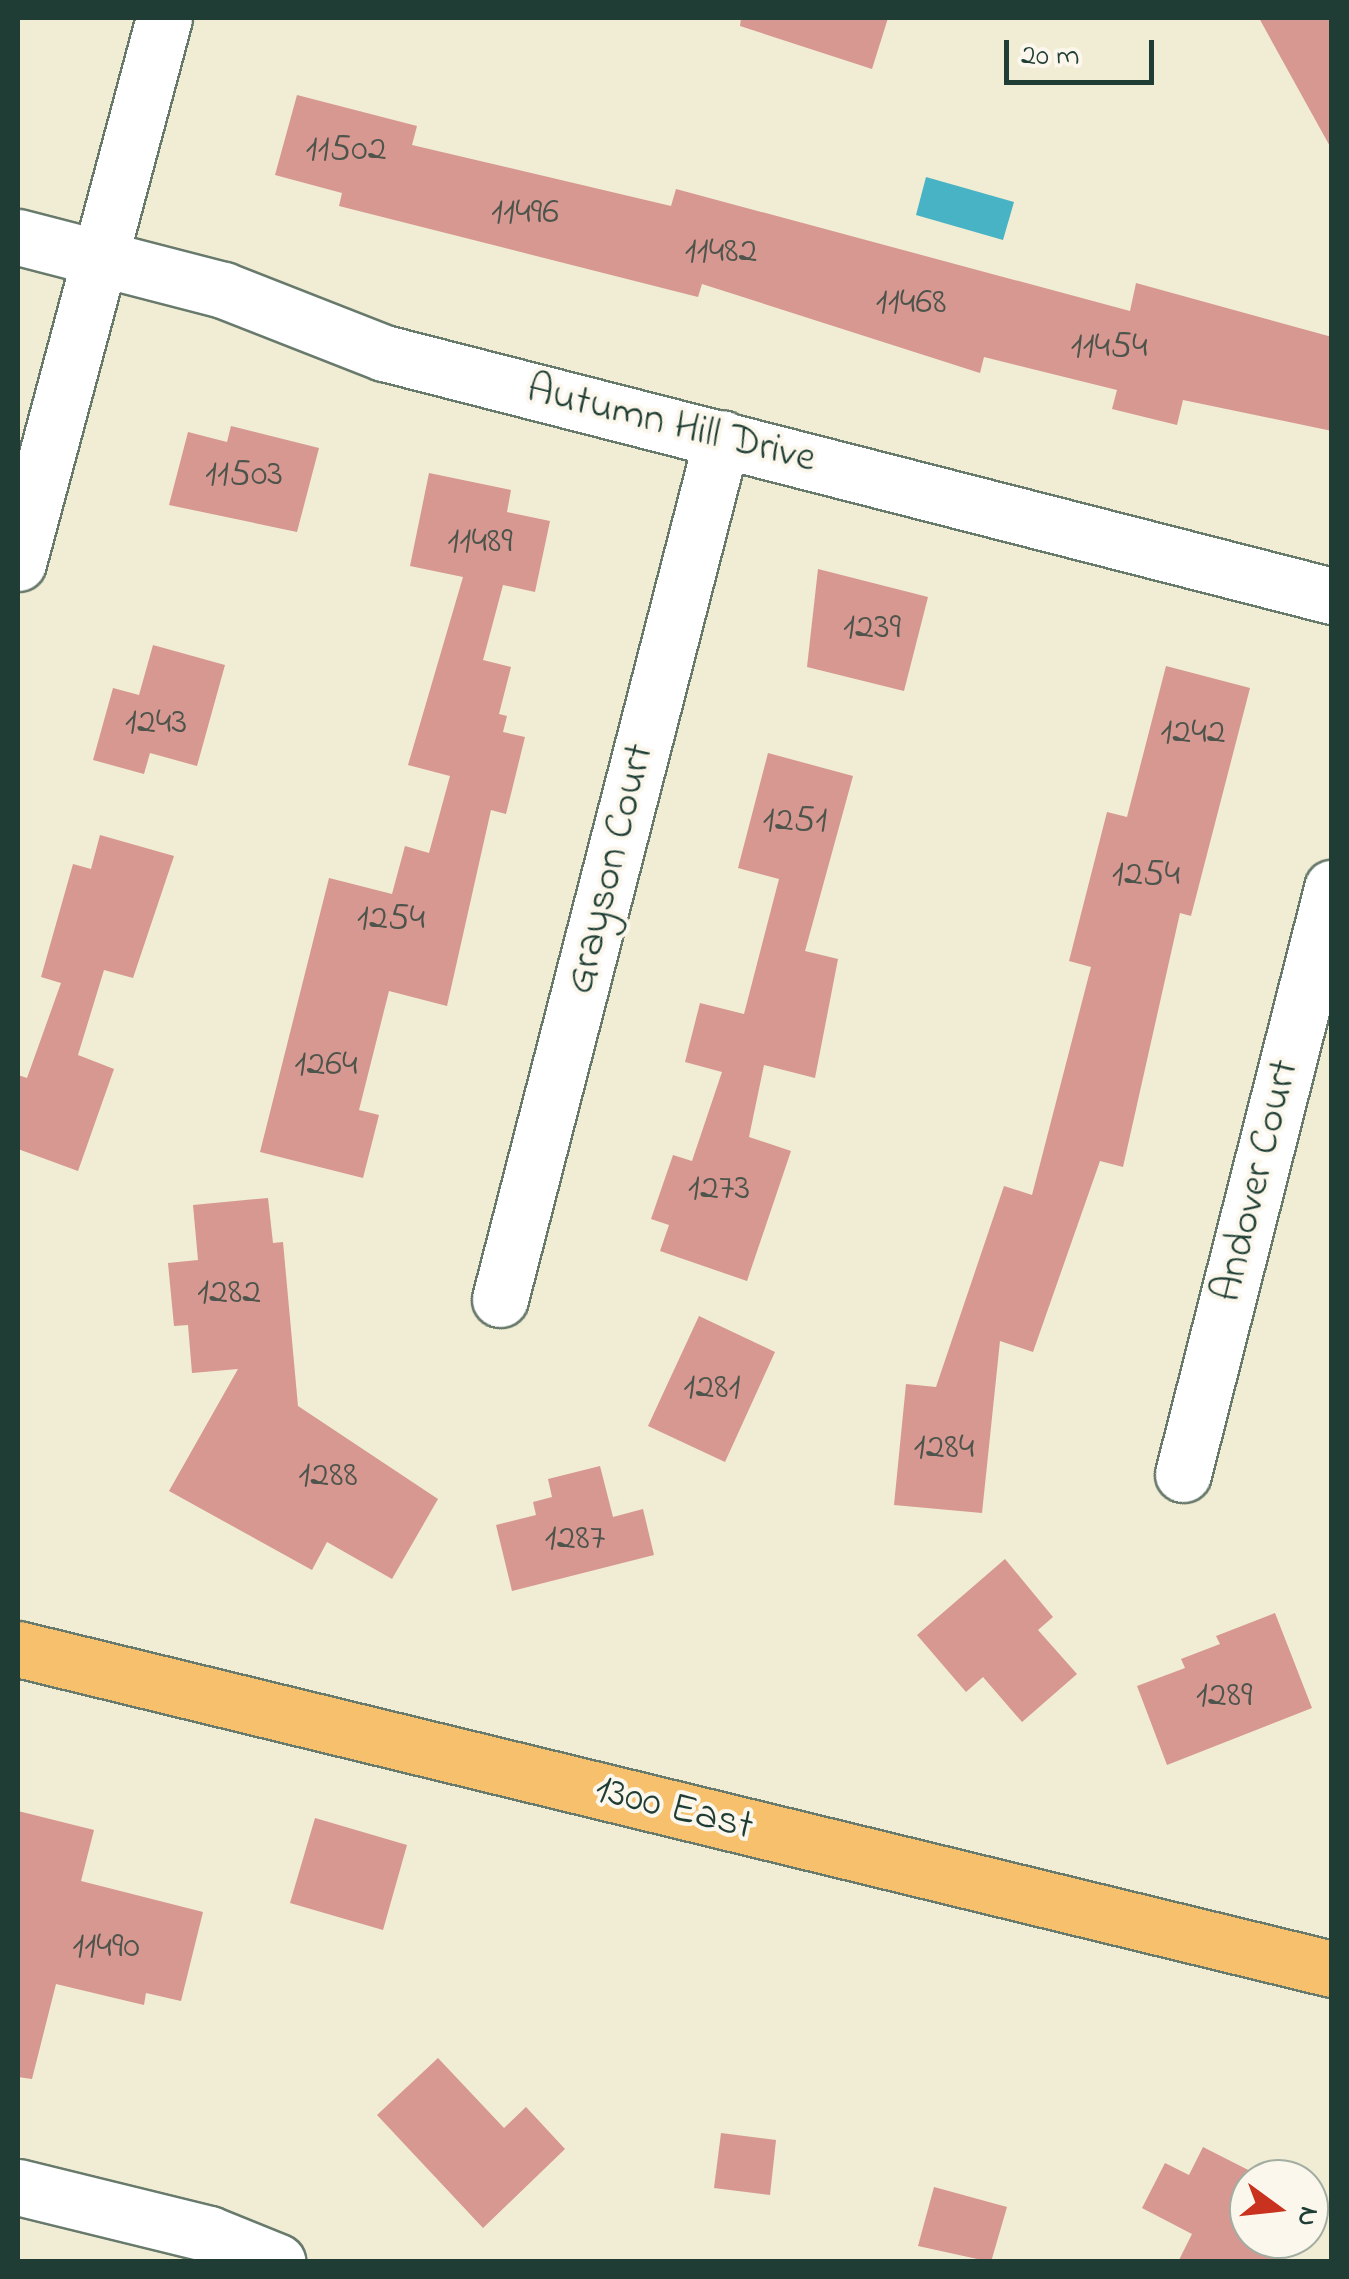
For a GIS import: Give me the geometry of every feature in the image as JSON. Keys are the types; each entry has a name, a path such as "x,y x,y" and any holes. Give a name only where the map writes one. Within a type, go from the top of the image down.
{"main road":[{"name":"1300 East","path":"18,1648 1332,1969"}],"street":[{"path":"18,564 164,18"},
{"name":"Autumn Hill Drive","path":"18,237 222,290 384,353 1332,596"},
{"name":"Grayson Court","path":"500,1300 722,438"},
{"name":"Andover Court","path":"1183,1474 1332,888"},
{"path":"18,2187 209,2234 278,2262"}],"water":[{"path":"926,177 1014,202 1003,240 916,215"}],"building":[{"path":"741,18 888,18 872,69 740,26"},
{"path":"1259,18 1332,18 1332,150"},
{"path":"297,95 417,126 412,145 671,206 676,189 1130,311 1136,283 1332,337 1332,431 1183,400 1177,425 1112,409 1117,390 984,357 980,373 702,284 698,297 339,206 342,193 275,175"},
{"path":"231,426 319,448 297,532 169,505 188,432 227,442"},
{"path":"429,473 511,490 507,512 550,521 535,592 503,585 483,660 511,667 499,714 507,716 503,732 525,737 506,814 491,810 447,1006 389,991 359,1110 379,1115 363,1178 260,1152 329,878 392,894 405,846 429,853 450,776 408,765 463,577 410,566"},
{"path":"818,569 928,597 904,691 807,667"},
{"path":"153,645 225,665 197,766 150,753 144,774 93,760 113,688 139,695"},
{"path":"1166,666 1250,688 1191,916 1180,913 1123,1167 1100,1161 1033,1352 1000,1341 982,1513 894,1505 906,1384 936,1387 1004,1186 1032,1195 1091,967 1069,961 1107,812 1127,817"},
{"path":"768,753 853,776 805,951 838,959 815,1078 764,1065 749,1137 791,1151 747,1281 660,1251 669,1225 651,1219 673,1155 692,1161 722,1072 685,1062 700,1003 744,1014 779,879 738,868"},
{"path":"100,835 174,856 133,978 104,970 78,1055 114,1069 78,1171 18,1149 18,1075 27,1078 61,983 41,977 73,864 91,869"},
{"path":"268,1198 273,1243 283,1242 298,1406 438,1499 392,1579 327,1542 312,1570 169,1491 238,1369 192,1373 188,1325 174,1326 168,1263 198,1260 193,1205"},
{"path":"699,1316 775,1352 725,1462 648,1426"},
{"path":"600,1466 613,1517 643,1509 654,1555 512,1591 496,1525 536,1515 533,1502 552,1497 548,1479"},
{"path":"1005,1559 1053,1617 1038,1630 1077,1674 1022,1722 983,1677 966,1692 917,1635"},
{"path":"1275,1613 1312,1708 1167,1765 1137,1686 1185,1668 1181,1659 1220,1644 1216,1636"},
{"path":"18,1811 94,1830 81,1881 203,1912 181,2001 146,1993 144,2005 56,1984 32,2079 18,2077"},
{"path":"315,1818 407,1845 383,1930 290,1903"},
{"path":"438,2058 504,2128 526,2107 565,2149 483,2228 377,2115"},
{"path":"721,2133 776,2140 770,2195 714,2188"},
{"path":"1203,2147 1229,2160 1229,2259 1279,2259 1277,2262 1178,2262 1192,2234 1142,2208 1165,2163 1189,2175"},
{"path":"934,2187 1007,2207 991,2262 918,2246"}]}
